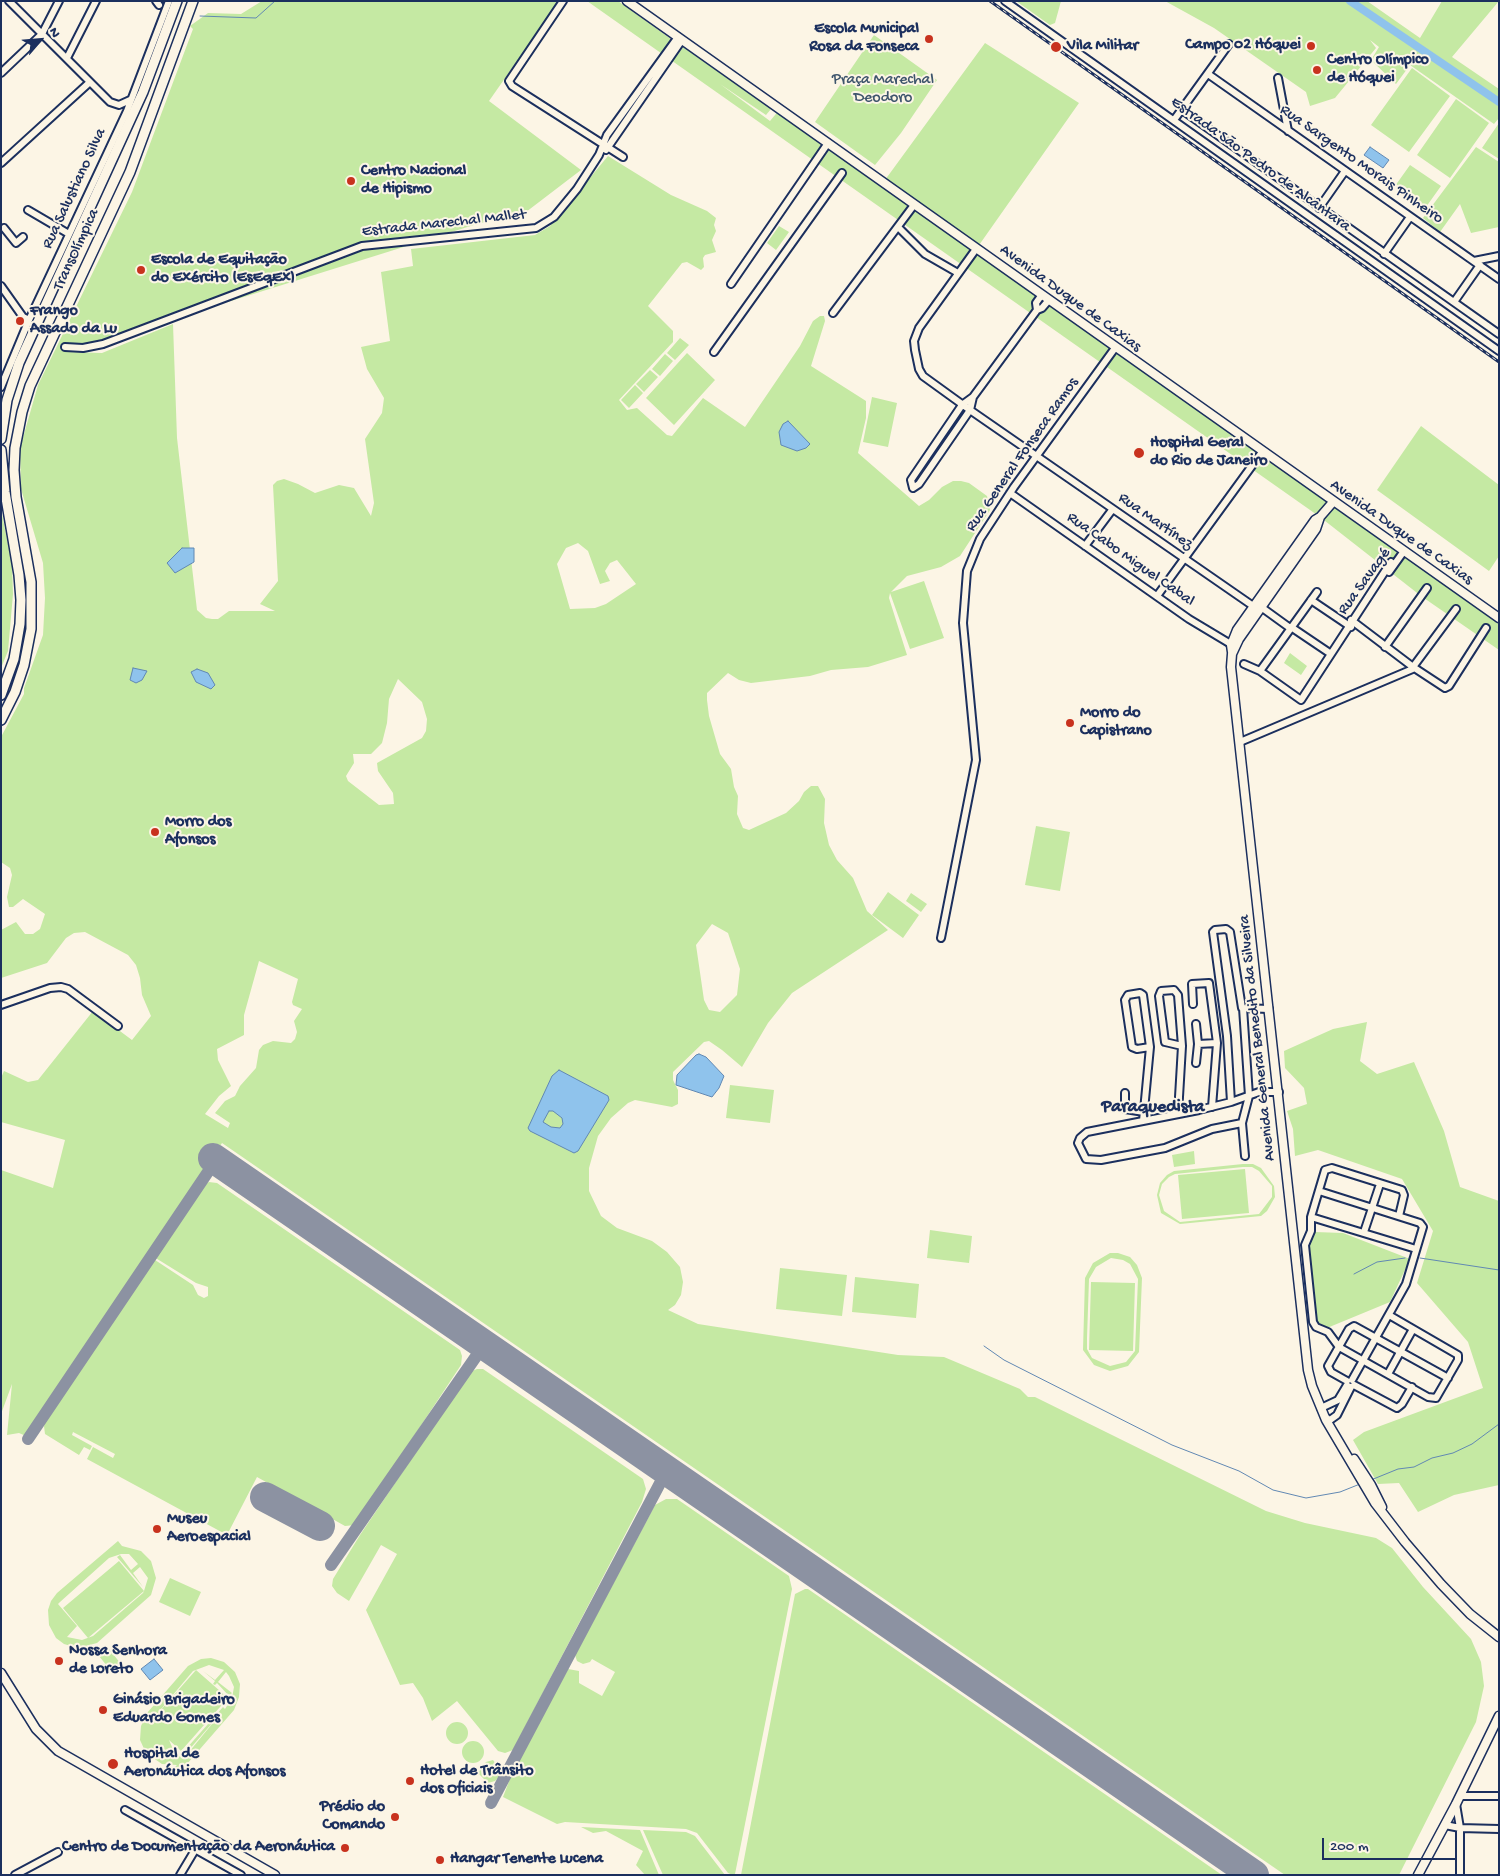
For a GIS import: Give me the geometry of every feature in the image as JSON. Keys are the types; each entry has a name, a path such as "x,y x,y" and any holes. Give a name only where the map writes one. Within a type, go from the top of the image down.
{"highway":[{"name":"TransOlímpica","path":"1,440 7,400 18,363 143,92 177,1"},
{"name":"TransOlímpica","path":"1,720 18,683 30,630 31,582 16,498 14,470 15,448 22,412 30,386 130,172 193,1"},
{"path":"80,227 127,111"},
{"path":"1,450 5,492 19,575 21,600 20,624 14,658 1,695"}],"main road":[{"name":"Avenida Duque de Caxias","path":"627,1 1044,298 1499,618"},
{"path":"1232,651 1258,608 1320,523 1320,517 1333,502"},
{"name":"Avenida General Benedito da Silveira","path":"1232,651 1240,742 1306,1356 1312,1386 1325,1414 1384,1513 1428,1570 1499,1642"},
{"name":"Avenida General Benedito da Silveira","path":"1488,1630 1499,1637"},
{"path":"1,1673 36,1729 58,1750 275,1875"},
{"path":"1418,1875 1456,1804 1499,1716"}],"street":[{"path":"9,1 110,102 119,105 128,102 136,90"},
{"path":"1,73 42,34 59,1"},
{"path":"67,58 96,1"},
{"name":"Rua Salustiano Silva","path":"1,387 29,320 127,111 169,1"},
{"path":"563,1 509,81 512,86 623,157"},
{"name":"Estrada São Pedro de Alcântara","path":"1005,1 1499,350"},
{"name":"Estrada Marechal Mallet","path":"65,347 88,347 103,344 362,246 536,228 554,217 560,210 680,39"},
{"path":"1174,120 1229,44"},
{"name":"Rua Sargento Morais Pinheiro","path":"1208,74 1499,279"},
{"path":"1278,78 1288,131"},
{"path":"1,162 90,82"},
{"path":"1182,110 1499,334"},
{"path":"731,284 828,143"},
{"path":"1316,222 1344,171"},
{"path":"714,352 842,172"},
{"path":"834,313 914,205"},
{"path":"28,210 69,234"},
{"path":"1384,254 1410,217"},
{"path":"2,227 16,243 23,237"},
{"path":"898,227 925,254 958,273 976,249"},
{"path":"1454,302 1477,263 1499,256"},
{"name":"Rua Martínez","path":"958,273 919,328 914,341 916,361 919,369 928,381 1184,560 1331,654"},
{"path":"1,286 23,317 29,320"},
{"path":"973,397 970,410 919,484 913,488 910,480 962,405 973,397 1036,310 1042,308 1044,298"},
{"name":"Rua General Fonseca Ramos","path":"941,938 976,760 963,622 963,596 973,554 1010,493 1036,455 1115,348"},
{"path":"936,443 943,449"},
{"path":"1157,596 1262,452"},
{"name":"Rua Cabo Miguel Cabal","path":"1010,493 1232,651"},
{"path":"1085,546 1112,510"},
{"name":"Rua Savagé","path":"1244,664 1260,671 1301,700 1367,600 1393,563 1404,551"},
{"path":"1385,647 1427,588"},
{"path":"1260,671 1317,592"},
{"path":"1311,600 1385,647 1442,687 1449,686 1486,628"},
{"path":"1240,742 1414,668 1456,609"},
{"path":"1231,1102 1228,1036 1213,932 1226,929 1230,932 1243,1008 1249,1096 1242,1123 1245,1156"},
{"path":"1193,1004 1192,984 1209,983 1218,1043 1212,1107"},
{"path":"1,1005 50,988 61,987 68,989 118,1026"},
{"path":"1178,1114 1182,1046 1178,995 1174,990 1161,992 1159,996 1165,1042 1182,1046"},
{"path":"1143,1121 1150,1047 1144,995 1140,992 1128,994 1125,1000 1132,1047 1137,1049 1150,1047"},
{"path":"1243,1008 1269,1009"},
{"path":"1196,1024 1198,1044 1196,1063"},
{"path":"1198,1044 1218,1043"},
{"path":"1242,1123 1212,1129 1165,1148 1101,1160 1086,1159 1080,1148 1080,1138 1087,1132 1212,1107 1266,1090 1279,1092"},
{"path":"1125,1093 1125,1109 1144,1112"},
{"path":"1389,1315 1458,1355 1458,1360 1435,1398 1412,1388 1339,1347 1328,1332 1316,1327 1313,1322 1305,1250 1306,1241 1311,1231 1311,1217 1325,1171 1329,1168 1404,1192 1398,1216"},
{"path":"1364,1232 1380,1184"},
{"path":"1319,1191 1372,1207 1422,1226 1406,1284 1350,1384 1338,1414 1325,1414"},
{"path":"1311,1217 1416,1249"},
{"path":"1412,1388 1402,1404 1397,1408 1350,1384 1328,1368 1352,1326 1356,1326 1448,1378"},
{"path":"1388,1374 1413,1329"},
{"path":"1325,1414 1350,1384"},
{"path":"1460,1796 1499,1796"},
{"path":"1456,1804 1460,1828 1460,1875"},
{"path":"125,1810 240,1875"},
{"path":"1445,1825 1460,1828 1499,1829"},
{"path":"180,1875 195,1850"},
{"path":"15,1875 58,1852"}],"green space":[{"path":"262,1 559,1 489,101 581,170 526,212 477,224 68,352 102,353 173,324 177,438 197,610 206,618 218,619 229,611 275,611 260,604 278,581 273,485 277,481 284,479 315,493 339,485 354,488 371,516 374,503 365,439 382,413 384,398 367,369 361,347 390,341 381,272 413,266 411,249 535,235 550,226 608,156 671,195 707,211 716,218 714,225 716,231 712,240 716,252 705,255 703,258 704,267 701,270 687,262 682,263 648,306 673,331 673,342 619,400 627,410 637,408 667,435 672,436 703,398 745,427 800,346 813,321 820,316 824,316 825,321 811,366 866,401 866,418 858,453 919,506 929,500 942,487 953,481 969,483 987,496 990,510 960,556 941,567 907,576 891,592 924,581 944,638 910,649 890,593 889,598 907,655 868,667 831,670 810,676 751,683 739,680 728,673 707,693 709,716 720,754 731,769 734,787 738,796 737,814 743,828 749,830 786,813 811,786 818,786 825,799 824,823 829,845 837,860 853,878 867,911 888,930 792,993 768,1023 742,1067 709,1041 704,1042 673,1072 673,1080 678,1090 678,1104 672,1107 635,1100 628,1103 611,1118 598,1136 589,1168 589,1191 601,1216 617,1228 652,1241 667,1252 680,1267 683,1282 681,1295 675,1305 668,1310 698,1324 898,1355 944,1357 1020,1389 1028,1397 1035,1397 1266,1511 1305,1523 1376,1538 1392,1548 1423,1587 1471,1639 1481,1662 1484,1686 1476,1722 1399,1875 1285,1875 222,1143 26,1436 19,1433 7,1435 12,1384 1,1414 1,1170 53,1188 65,1140 1,1122 1,1078 4,1071 28,1082 38,1080 93,1011 132,1040 151,1016 142,995 136,965 128,955 85,932 74,933 66,938 47,963 1,978 1,930 16,922 25,934 33,934 40,929 45,914 23,899 13,907 9,907 7,897 12,875 10,868 1,862 1,737 24,694 24,688 43,635 45,598 43,563 21,489 20,448 38,385 132,192 193,29 190,26 208,13 241,14","holes":["578,543 588,551 600,584 610,581 605,571 610,563 617,560 636,584 606,604 595,608 570,609 557,564 566,548","398,679 422,702 427,719 426,731 422,738 377,763 378,771 393,793 394,804 379,805 348,781 346,776 354,763 353,754 371,754 382,743 387,723 389,699","712,924 728,933 740,969 737,995 720,1012 709,1010 704,1000 696,945","259,961 298,979 292,1002 293,1005 302,1009 294,1021 297,1032 295,1039 291,1043 273,1041 263,1045 259,1050 256,1068 240,1086 235,1096 225,1101 215,1113 230,1123 228,1128 205,1114 219,1096 231,1086 218,1060 217,1049 244,1035 244,1015"]},
{"path":"587,1 618,1 671,39 667,47 678,54 683,47 771,109 766,115 720,84 770,121 780,109 885,180 985,43 1079,103 977,248 1499,619 1499,650 1421,596 1320,517"},
{"path":"1016,1 1061,1 1055,23 1050,25"},
{"path":"1165,1 1367,1 1420,38 1442,1 1499,1 1452,57 1499,89 1499,118 1494,124 1410,65 1396,84 1371,60 1379,47 1370,40 1376,48 1335,98 1310,106 1306,92 1214,28"},
{"name":"Praça Marechal Deodoro","path":"874,35 937,80 901,133 875,165 815,122"},
{"path":"1412,68 1450,96 1409,152 1371,125"},
{"path":"1456,99 1489,123 1450,178 1417,155"},
{"path":"1499,123 1499,159 1482,148"},
{"path":"1476,147 1499,162 1499,227 1471,233 1460,204 1440,232 1423,218"},
{"path":"1410,165 1441,186 1426,207 1395,186"},
{"path":"779,226 789,232 776,250 767,243"},
{"path":"680,338 689,345 675,360 667,353"},
{"path":"687,353 715,380 674,425 646,398"},
{"path":"665,354 673,361 660,376 652,369"},
{"path":"650,370 658,377 644,392 636,384"},
{"path":"635,385 643,393 629,408 621,400"},
{"path":"872,397 897,403 888,447 863,442"},
{"path":"1421,426 1499,485 1499,556 1489,571 1377,490"},
{"path":"1,509 12,565 13,594 8,651 1,668"},
{"path":"1290,653 1307,666 1301,675 1284,663"},
{"path":"1036,826 1070,832 1060,891 1025,885"},
{"path":"888,892 919,915 903,938 872,915"},
{"path":"911,893 927,904 921,912 906,901"},
{"path":"1367,1022 1360,1061 1377,1074 1414,1062 1444,1131 1460,1187 1499,1201 1499,1485 1454,1495 1418,1512 1399,1483 1378,1484 1353,1440 1364,1432 1483,1388 1468,1342 1417,1283 1433,1231 1402,1179 1318,1150 1295,1156 1293,1129 1287,1111 1307,1104 1304,1088 1285,1068 1284,1051 1333,1029"},
{"path":"730,1085 774,1090 770,1123 726,1118"},
{"path":"1194,1151 1195,1164 1174,1167 1172,1155"},
{"path":"1253,1164 1261,1168 1274,1186 1275,1197 1267,1211 1261,1216 1180,1224 1161,1213 1157,1195 1160,1183 1167,1175 1174,1171","holes":["1252,1167 1259,1171 1272,1186 1272,1197 1259,1214 1180,1222 1164,1211 1159,1195 1162,1184 1169,1177 1175,1174"]},
{"path":"1245,1169 1249,1213 1182,1219 1178,1175"},
{"path":"209,1182 217,1183 460,1350 462,1356 461,1365 355,1525 345,1526 257,1477 227,1535 87,1459 93,1447 113,1458 115,1454 73,1432 72,1435 92,1446 90,1450 84,1447 79,1455 45,1434 44,1426 46,1420 152,1258 193,1285 198,1295 204,1298 208,1296 208,1287 196,1283 154,1257 202,1186"},
{"path":"930,1230 972,1236 969,1263 927,1258"},
{"path":"1315,1232 1343,1233 1410,1259 1390,1302 1327,1328 1317,1323 1308,1249"},
{"path":"1110,1253 1118,1253 1130,1257 1137,1265 1142,1278 1139,1352 1128,1366 1110,1371 1094,1365 1083,1350 1085,1278 1093,1263","holes":["1111,1258 1123,1260 1130,1264 1138,1279 1135,1351 1126,1362 1110,1366 1092,1358 1087,1349 1089,1279 1096,1267"]},
{"path":"780,1268 847,1275 842,1316 776,1309"},
{"path":"855,1277 919,1284 916,1318 852,1312"},
{"path":"1091,1282 1135,1283 1133,1351 1089,1350"},
{"path":"483,1369 643,1479 646,1489 642,1502 513,1750 505,1753 498,1751 457,1701 432,1721 423,1698 413,1683 400,1685 366,1610 397,1554 381,1545 349,1601 337,1593 332,1586 333,1579 360,1535 470,1372"},
{"path":"666,1499 677,1499 789,1576 792,1589 735,1874 733,1875 728,1873 697,1833 686,1829 565,1822 557,1824 503,1797 513,1771 568,1669 579,1671 579,1683 602,1696 615,1672 592,1659 590,1662 583,1664 577,1661 575,1655 655,1505"},
{"path":"118,1541 122,1546 141,1551 151,1561 156,1578 151,1595 97,1643 78,1648 64,1644 56,1638 49,1625 48,1610 51,1601 57,1593","holes":["121,1554 129,1554 138,1564 131,1570 120,1555 117,1557 143,1587 133,1573 140,1567 148,1578 143,1593 93,1636 82,1640 67,1637 77,1626 58,1604 109,1558"]},
{"path":"119,1561 144,1591 88,1638 63,1608"},
{"path":"170,1578 201,1592 190,1616 159,1602"},
{"path":"808,1589 1222,1875 741,1875 795,1594"},
{"path":"109,1649 121,1664 111,1671 99,1656"},
{"path":"211,1658 224,1662 235,1672 240,1684 239,1697 234,1710 180,1772 175,1767 177,1765 162,1764 146,1753 140,1740 141,1726 147,1713 188,1666 201,1659","holes":["209,1665 224,1670 215,1680 203,1671 215,1681 213,1684 217,1683 229,1696 232,1693 218,1682 226,1672 234,1687 232,1698 225,1709 223,1707 186,1749 188,1751 221,1713 189,1752 182,1756 170,1758 158,1749 160,1747 176,1756 169,1740 181,1751 228,1698 196,1670 151,1721 193,1671"]},
{"path":"457,1722 465,1725 468,1733 465,1741 457,1744 449,1741 446,1733 449,1725"},
{"path":"473,1741 481,1744 484,1752 481,1760 473,1763 465,1760 462,1752 465,1744"},
{"path":"493,1760 500,1769 501,1775 495,1781 488,1783 478,1773 486,1762"},
{"path":"581,1827 640,1830 659,1875 645,1875 636,1865 643,1851 606,1831 593,1833"},
{"path":"643,1830 686,1832 695,1836 725,1875 663,1875"}],"water":[{"path":"1370,147 1389,160 1383,168 1364,155"},
{"path":"788,421 810,444 806,448 797,451 781,445 779,432 783,424"},
{"path":"182,548 194,548 194,562 175,573 167,563"},
{"path":"133,668 147,671 142,680 136,683 130,680"},
{"path":"197,669 208,673 215,685 211,689 196,682 191,672"},
{"path":"699,1054 706,1057 724,1076 719,1088 712,1097 676,1085 677,1075"},
{"path":"559,1070 608,1096 609,1100 578,1151 574,1153 530,1131 528,1128 552,1076","holes":["549,1111 553,1111 562,1118 563,1124 560,1128 551,1127 543,1122"]},
{"path":"154,1659 163,1670 150,1680 141,1669"}],"waterway":[{"path":"200,16 256,18 275,1"},
{"path":"1350,1 1499,102"},
{"path":"1354,1274 1377,1262 1405,1258"},
{"path":"1420,1258 1499,1270"},
{"path":"984,1346 1004,1360 1172,1445 1239,1471 1273,1490 1306,1498 1340,1492 1360,1484"},
{"path":"1371,1480 1398,1469 1414,1467 1432,1458 1453,1453 1472,1444 1499,1424"}],"taxiway":[{"path":"28,1439 216,1160"},
{"path":"331,1565 484,1345"},
{"path":"491,1803 667,1470"}],"runway":[{"path":"213,1158 1254,1875"},
{"path":"265,1497 320,1526"}],"railway":[{"path":"990,1 1499,362"}],"place":[{"name":"Escola Municipal Rosa da Fonseca","path":"929,39"},
{"name":"Campo 02 Hóquei","path":"1311,46"},
{"name":"Vila Militar","path":"1056,47"},
{"name":"Centro Olímpico de Hóquei","path":"1317,70"},
{"name":"Centro Nacional de Hipismo","path":"351,181"},
{"name":"Escola de Equitação do Exército (EsEqEx)","path":"141,270"},
{"name":"Frango Assado da Lu","path":"20,321"},
{"name":"Hospital Geral do Rio de Janeiro","path":"1139,453"},
{"name":"Morro do Capistrano","path":"1070,723"},
{"name":"Morro dos Afonsos","path":"155,832"},
{"name":"Museu Aeroespacial","path":"157,1529"},
{"name":"Nossa Senhora de Loreto","path":"59,1661"},
{"name":"Ginásio Brigadeiro Eduardo Gomes","path":"103,1710"},
{"name":"Hospital de Aeronáutica dos Afonsos","path":"113,1764"},
{"name":"Hotel de Trânsito dos Oficiais","path":"410,1781"},
{"name":"Prédio do Comando","path":"395,1817"},
{"name":"Centro de Documentação da Aeronáutica","path":"345,1848"},
{"name":"Hangar Tenente Lucena","path":"440,1860"}],"district":[{"name":"Paraquedista","path":"1153,1108"}]}
